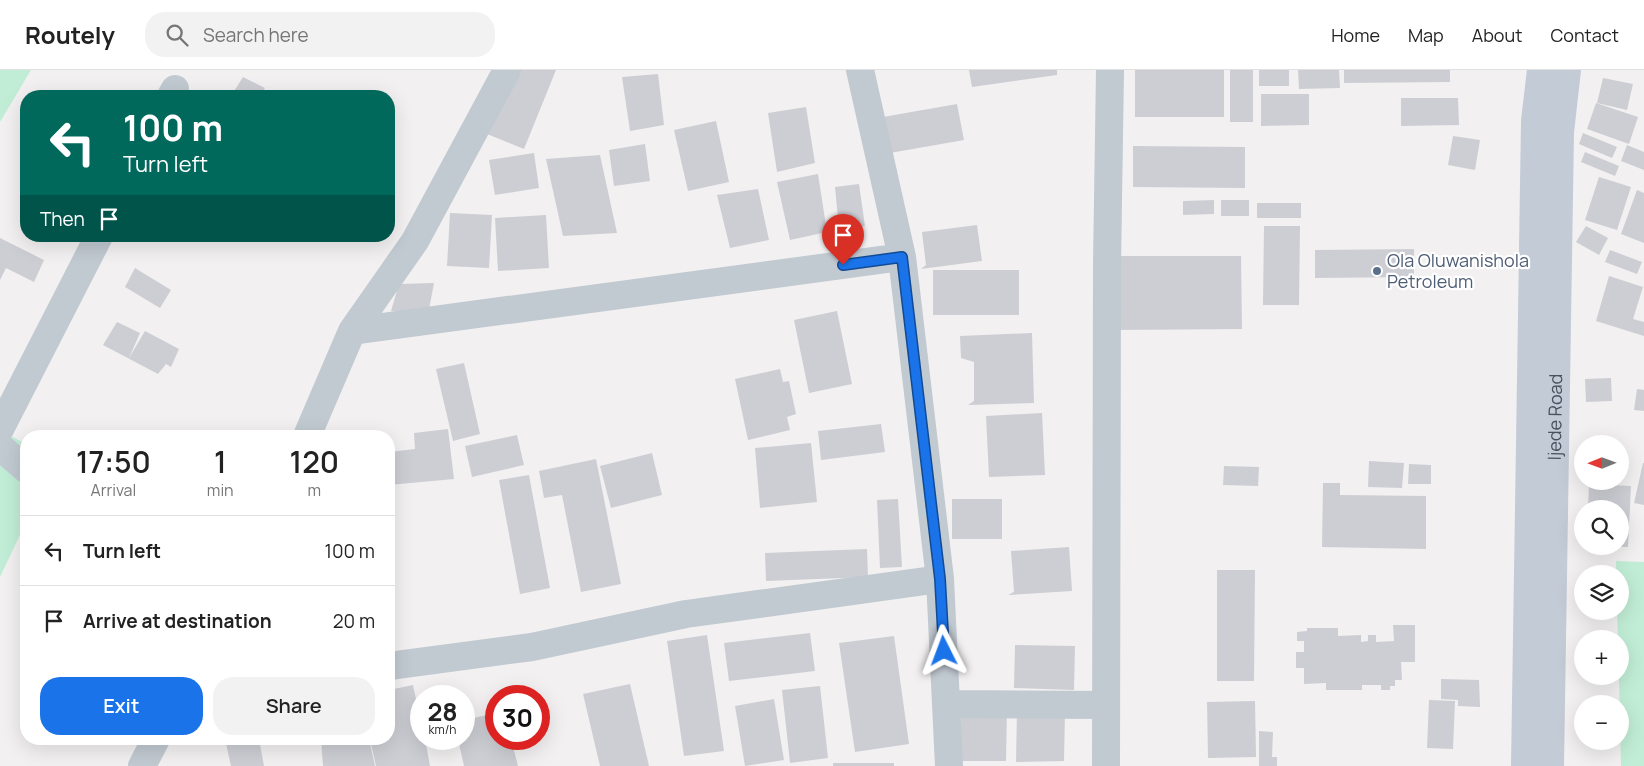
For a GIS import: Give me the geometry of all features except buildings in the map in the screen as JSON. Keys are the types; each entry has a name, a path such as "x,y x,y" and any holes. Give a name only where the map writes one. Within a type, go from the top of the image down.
{"main road":[{"name":"Ijede Road","path":"1525,766 1536,121 1541,70"},
{"name":"Ijede Road","path":"1550,766 1560,132 1567,70"}],"street":[{"path":"310,430 352,331 415,241 508,70"},
{"path":"860,70 902,257 940,579 949,766"},
{"path":"1106,766 1107,265 1110,70"},
{"path":"0,429 96,242"},
{"path":"352,331 902,257"},
{"path":"0,447 20,463"},
{"path":"395,665 532,647 686,614 940,579"},
{"path":"946,704 1106,705"},
{"path":"142,766 153,745"}],"green space":[{"path":"0,70 31,70 0,122"},
{"path":"0,430 20,441 20,535 0,577"},
{"path":"1616,561 1644,562 1644,766 1621,766 1621,750 1629,750 1629,695 1619,695 1619,685 1629,685 1629,630 1618,630 1617,620 1629,620 1629,565 1616,565"}],"place":[{"name":"Ola Oluwanishola Petroleum","path":"1377,271"}],"route":[{"path":"843,265 902,257 940,579 944,651"}]}
